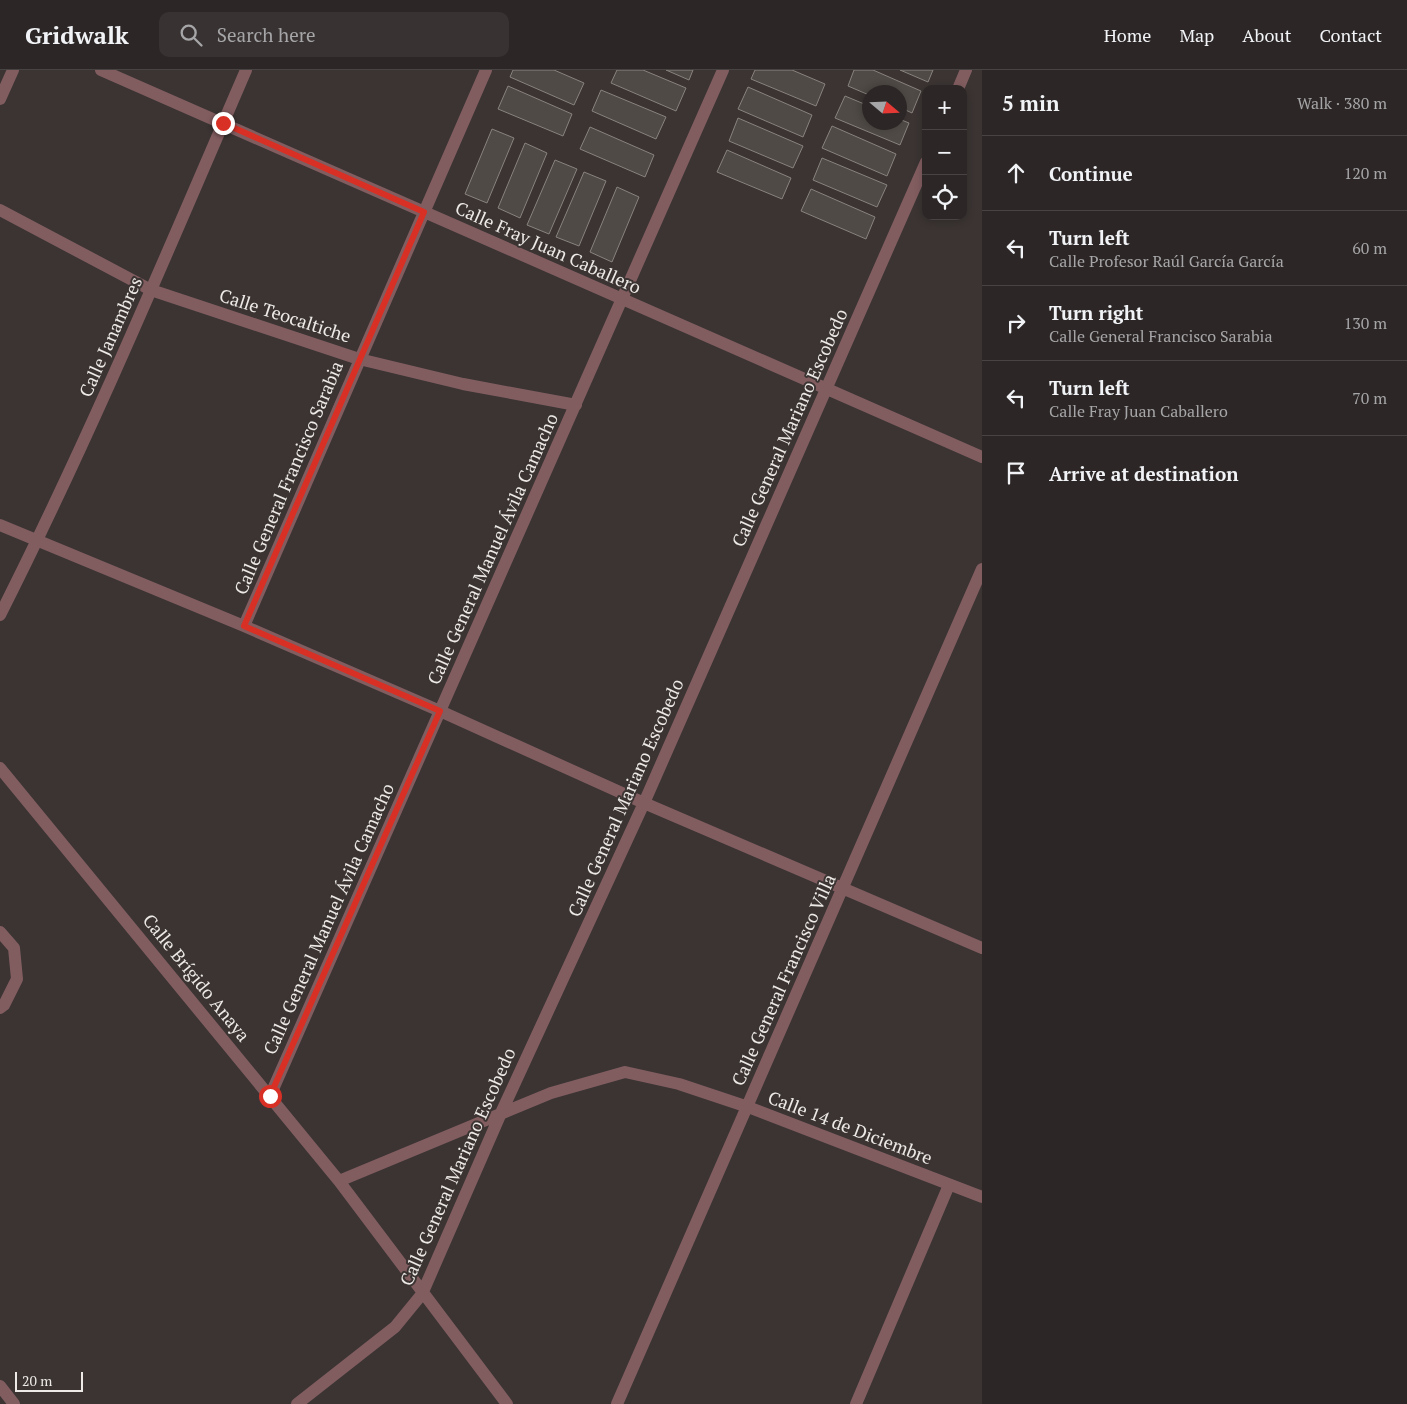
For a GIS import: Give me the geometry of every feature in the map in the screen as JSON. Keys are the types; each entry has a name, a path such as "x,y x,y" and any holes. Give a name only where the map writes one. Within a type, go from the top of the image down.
{"street":[{"path":"0,99 13,70"},
{"name":"Calle Fray Juan Caballero","path":"101,70 982,457"},
{"name":"Calle Janambres","path":"0,615 38,541 151,290 246,70"},
{"name":"Calle General Francisco Sarabia","path":"244,626 486,70"},
{"name":"Calle General Manuel Ávila Camacho","path":"270,1096 723,70"},
{"path":"960,85 966,70"},
{"name":"Calle General Mariano Escobedo","path":"297,1404 396,1326 422,1294 501,1113 644,803 922,171"},
{"name":"Calle Teocaltiche","path":"0,210 151,290 359,360 463,384 576,405"},
{"path":"0,525 244,626 440,711 644,803 982,948"},
{"name":"Calle General Francisco Villa","path":"617,1404 982,569"},
{"name":"Calle Brígido Anaya","path":"0,768 339,1181 422,1294 507,1404"},
{"path":"0,932 14,948 17,979 4,1005 0,1008"},
{"name":"Calle 14 de Diciembre","path":"339,1181 551,1093 625,1072 679,1084 748,1107 982,1197"},
{"path":"856,1404 950,1185"},
{"path":"0,1386 14,1404"}],"building":[{"path":"513,70 554,70 584,83 574,105 510,77"},
{"path":"617,70 643,70 686,88 676,111 611,83"},
{"path":"666,70 693,70 689,80"},
{"path":"755,70 792,70 825,84 816,106 751,79"},
{"path":"854,70 873,70 921,91 912,113 907,111 907,85 862,85 862,92 848,86"},
{"path":"900,70 933,70 928,82"},
{"path":"508,86 572,114 563,136 498,109"},
{"path":"748,87 812,115 803,137 738,109"},
{"path":"601,90 666,117 656,139 592,111"},
{"path":"845,96 862,103 862,129 835,118"},
{"path":"738,118 803,146 793,168 729,141"},
{"path":"832,126 896,154 887,176 822,148"},
{"path":"590,127 654,155 645,177 580,149"},
{"path":"492,129 514,138 487,203 465,194"},
{"path":"864,130 906,130 900,145"},
{"path":"525,143 547,153 520,218 498,208"},
{"path":"727,150 791,178 782,199 717,172"},
{"path":"822,158 887,185 877,207 813,180"},
{"path":"555,160 577,169 549,234 527,225"},
{"path":"584,172 606,181 579,246 556,237"},
{"path":"617,187 639,197 612,262 590,252"},
{"path":"811,189 875,217 866,239 801,211"}],"route":[{"path":"223,123 424,212 244,626 440,711 270,1096"}]}
